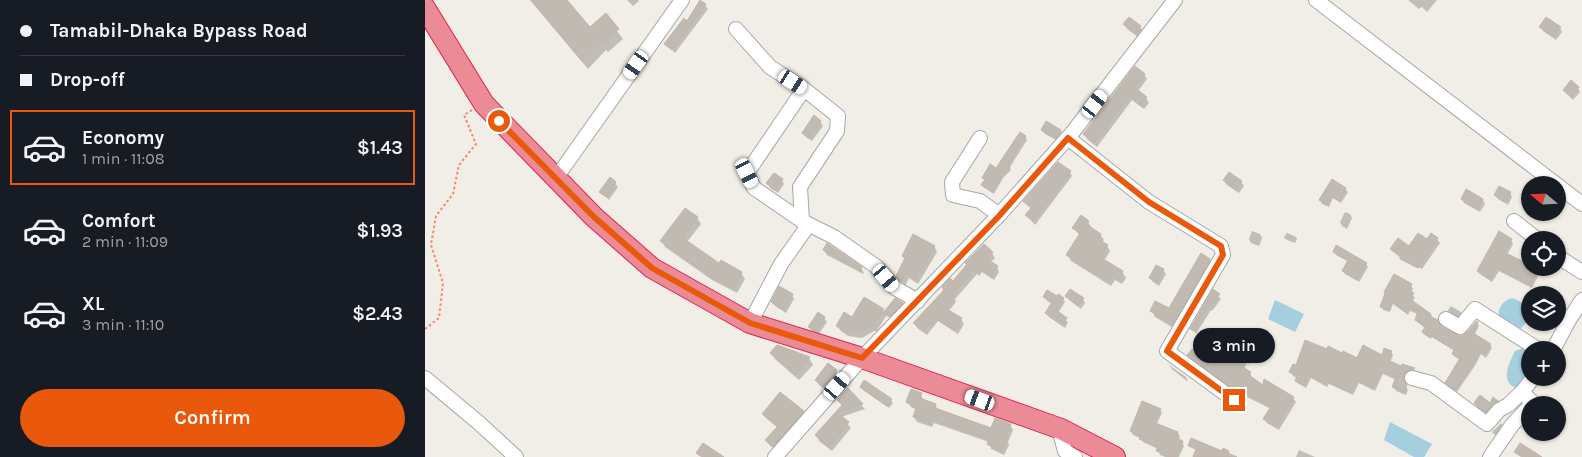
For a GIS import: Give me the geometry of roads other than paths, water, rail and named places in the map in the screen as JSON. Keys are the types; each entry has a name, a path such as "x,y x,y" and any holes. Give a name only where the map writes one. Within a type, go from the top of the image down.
{"highway":[{"path":"425,8 484,104 594,217 652,268 750,323 862,358 1059,429 1115,457"}],"street":[{"path":"555,178 682,0"},
{"path":"775,457 862,358 999,216 1068,138 1175,0"},
{"path":"1316,0 1582,204"},
{"path":"736,29 770,67 804,89 838,116 837,131 800,188 805,224 781,264 750,323"},
{"path":"804,89 747,173 754,188 805,224 834,237 877,267 895,288 918,301"},
{"path":"980,138 952,182 953,195 980,201 999,216"},
{"path":"1068,138 1149,202 1221,246 1223,255 1167,351 1234,400"},
{"path":"1514,221 1527,231"},
{"path":"1566,262 1582,272"},
{"path":"1558,341 1582,300"},
{"path":"1446,319 1460,327 1475,309 1525,341"},
{"path":"425,378 516,457"},
{"path":"1412,378 1431,383 1487,424 1499,410 1508,405 1527,386"},
{"path":"1491,457 1512,425 1529,408 1532,402 1522,392"},
{"path":"1059,429 1065,451 1075,457"}],"water":[{"path":"1512,298 1521,303 1521,328 1519,330 1500,321 1500,307 1508,299"},
{"path":"1275,300 1304,314 1295,332 1268,319"},
{"path":"1521,349 1521,385 1516,388 1508,381 1507,376 1507,371 1515,351"},
{"path":"1390,422 1432,444 1424,457 1414,457 1384,440"}]}
